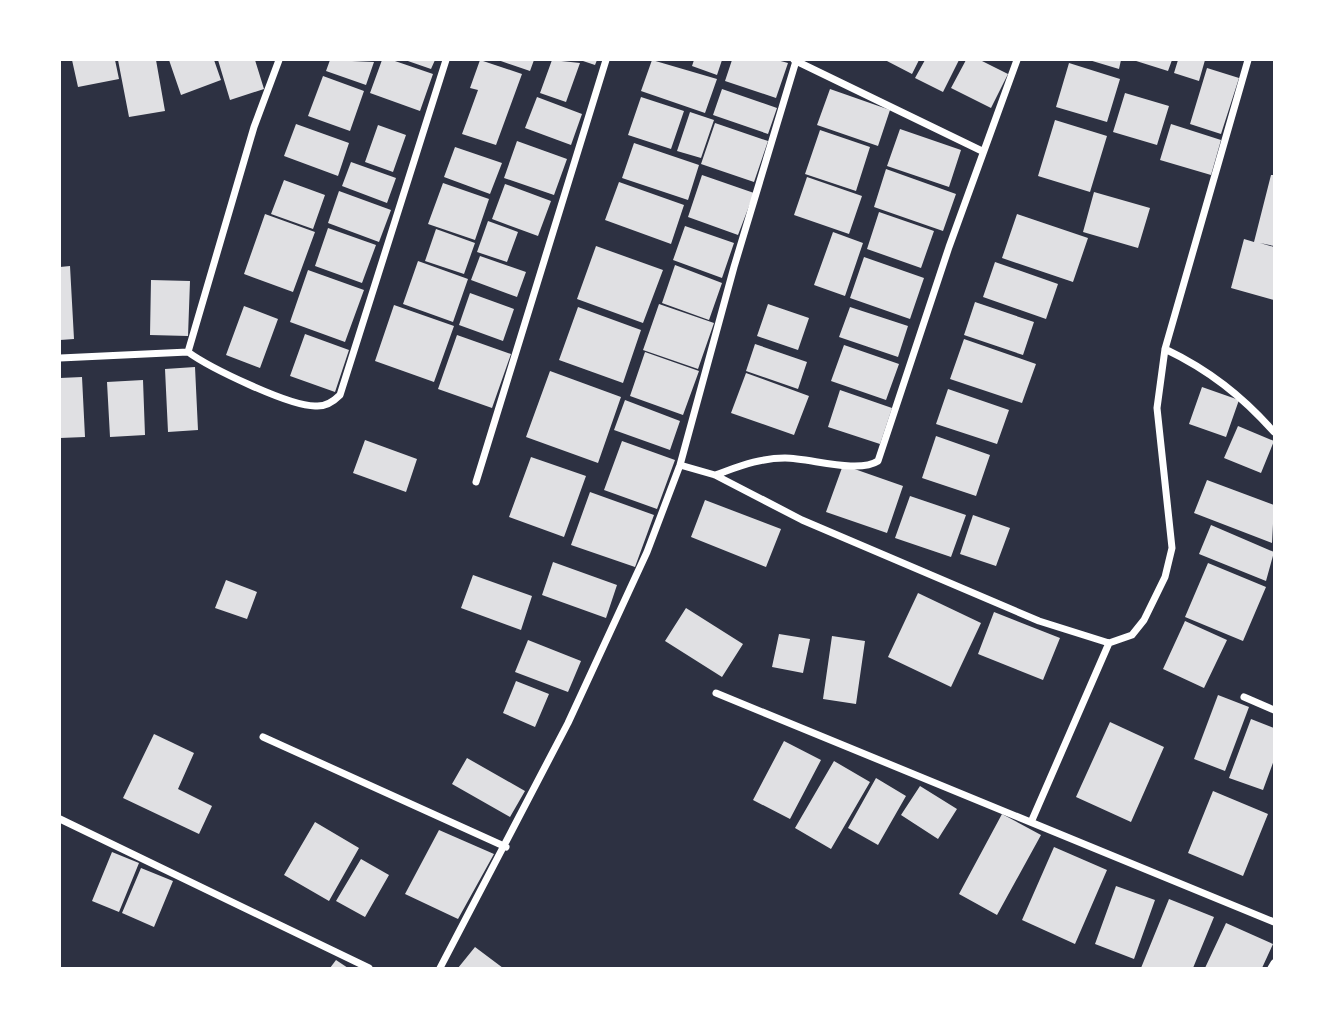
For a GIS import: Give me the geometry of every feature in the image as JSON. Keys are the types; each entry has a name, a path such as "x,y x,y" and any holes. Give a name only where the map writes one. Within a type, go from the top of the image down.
{"street":[{"path":"188,352 254,128 279,60"},
{"path":"60,358 188,352 208,367 307,405 329,404 340,396 446,60"},
{"path":"477,482 607,60"},
{"path":"440,968 506,847 568,723 647,552 680,464 795,60 982,151"},
{"path":"715,475 752,461 785,458 859,466 878,461 982,151 1017,60"},
{"path":"680,464 715,475 802,520 921,573 1039,621 1109,643 1132,635 1144,620 1170,563 1172,548 1157,408 1165,349 1248,60"},
{"path":"1165,349 1219,379 1250,405 1275,432"},
{"path":"1032,820 1109,643"},
{"path":"716,693 1032,820 1275,922"},
{"path":"1244,697 1275,710"},
{"path":"263,737 506,847"},
{"path":"60,819 369,968"},
{"path":"1271,968 1275,963"}],"building":[{"path":"72,60 115,60 119,79 78,87"},
{"path":"118,60 156,60 165,111 129,117"},
{"path":"169,60 214,60 221,80 181,95"},
{"path":"218,60 255,60 264,89 230,100"},
{"path":"330,60 374,62 366,85 326,71"},
{"path":"382,60 392,60 433,74 420,111 370,93"},
{"path":"405,60 435,60 431,69"},
{"path":"480,60 522,74 496,145 462,134 478,90 470,88"},
{"path":"498,60 534,60 530,71"},
{"path":"552,60 580,63 566,102 540,93"},
{"path":"580,60 597,60 595,65"},
{"path":"652,60 717,79 705,113 641,91"},
{"path":"694,60 722,60 717,75 692,66"},
{"path":"732,60 777,60 788,63 776,98 725,81"},
{"path":"885,60 919,60 912,74"},
{"path":"925,60 959,60 943,92 915,78"},
{"path":"966,60 980,60 1008,74 991,108 951,88"},
{"path":"1089,60 1121,60 1119,69"},
{"path":"1133,60 1172,60 1168,71"},
{"path":"1178,60 1205,60 1199,81 1174,73"},
{"path":"1069,63 1120,79 1107,122 1056,107"},
{"path":"1207,68 1239,78 1221,134 1190,124"},
{"path":"323,76 364,91 350,131 308,116"},
{"path":"722,89 777,108 768,134 713,115"},
{"path":"830,89 890,110 878,146 817,125"},
{"path":"1125,93 1169,106 1157,145 1113,132"},
{"path":"537,97 582,114 571,145 525,128"},
{"path":"641,97 684,111 671,149 628,135"},
{"path":"690,112 714,120 701,158 677,151"},
{"path":"1055,120 1107,136 1090,192 1038,176"},
{"path":"715,123 768,141 754,182 701,164"},
{"path":"296,124 349,143 338,176 284,156"},
{"path":"1171,124 1221,140 1211,175 1160,160"},
{"path":"378,125 406,135 393,172 365,162"},
{"path":"900,129 961,150 949,187 887,166"},
{"path":"820,130 870,147 856,191 805,174"},
{"path":"517,141 567,159 554,195 504,178"},
{"path":"634,143 699,165 688,200 622,178"},
{"path":"455,147 502,163 490,194 444,177"},
{"path":"351,162 396,178 387,203 342,186"},
{"path":"886,169 956,194 943,231 874,207"},
{"path":"702,175 754,193 738,235 688,217"},
{"path":"1271,175 1274,175 1274,246 1260,243 1274,247 1274,300 1231,288 1244,239 1254,242"},
{"path":"807,177 862,196 849,234 794,215"},
{"path":"284,180 325,195 313,229 271,214"},
{"path":"619,182 684,205 671,244 605,220"},
{"path":"443,183 489,199 475,240 428,224"},
{"path":"505,184 551,201 538,236 492,219"},
{"path":"339,191 391,210 379,242 328,223"},
{"path":"1094,192 1150,208 1138,248 1083,232"},
{"path":"879,212 934,231 921,268 867,249"},
{"path":"265,214 315,232 293,292 244,274"},
{"path":"1017,214 1088,238 1073,282 1002,258"},
{"path":"488,221 518,232 507,262 477,252"},
{"path":"685,226 734,243 722,278 673,260"},
{"path":"328,228 376,245 362,283 315,266"},
{"path":"436,229 475,243 464,274 425,261"},
{"path":"833,232 863,243 845,296 814,285"},
{"path":"596,246 663,270 643,323 577,299"},
{"path":"480,256 526,272 517,297 471,280"},
{"path":"864,257 924,278 910,319 850,298"},
{"path":"418,261 468,279 453,322 403,304"},
{"path":"995,262 1058,284 1046,319 983,297"},
{"path":"675,265 722,283 709,320 662,303"},
{"path":"70,266 74,339 60,340 60,267"},
{"path":"308,270 364,290 345,342 290,322"},
{"path":"151,280 190,281 188,336 150,335"},
{"path":"470,293 514,309 503,341 459,325"},
{"path":"975,302 1034,322 1023,355 964,335"},
{"path":"659,304 714,323 698,369 643,350"},
{"path":"768,304 809,318 798,350 757,336"},
{"path":"394,305 454,326 434,382 375,361"},
{"path":"244,306 278,319 260,368 226,355"},
{"path":"578,307 641,330 623,383 559,360"},
{"path":"850,307 908,326 898,357 839,337"},
{"path":"305,334 349,350 335,392 290,376"},
{"path":"457,335 511,354 492,408 438,389"},
{"path":"964,339 1036,364 1022,403 950,379"},
{"path":"755,344 807,362 798,389 746,371"},
{"path":"844,345 899,364 886,400 831,381"},
{"path":"645,352 699,371 683,415 630,396"},
{"path":"195,367 198,430 168,432 165,369"},
{"path":"550,371 621,397 598,463 526,437"},
{"path":"746,373 809,396 794,435 731,413"},
{"path":"82,377 85,437 60,438 60,378"},
{"path":"143,380 145,435 110,437 107,382"},
{"path":"1202,387 1239,400 1226,437 1189,424"},
{"path":"948,389 1009,410 997,444 936,424"},
{"path":"840,390 892,408 880,444 828,427"},
{"path":"625,400 680,421 670,450 614,430"},
{"path":"1238,426 1274,441 1261,473 1224,458"},
{"path":"936,436 990,455 976,496 922,478"},
{"path":"365,440 417,459 406,492 353,473"},
{"path":"622,441 675,460 657,509 604,490"},
{"path":"531,457 586,476 564,537 509,517"},
{"path":"843,465 903,486 887,533 826,512"},
{"path":"1207,480 1274,505 1272,543 1194,513"},
{"path":"590,492 654,515 635,567 571,545"},
{"path":"910,496 966,515 951,557 895,538"},
{"path":"705,500 781,529 766,567 691,537"},
{"path":"973,515 1010,528 996,566 960,554"},
{"path":"1211,525 1274,552 1266,581 1199,554"},
{"path":"553,562 617,585 606,618 542,595"},
{"path":"1208,563 1266,587 1243,641 1185,617"},
{"path":"473,575 532,596 521,630 461,608"},
{"path":"226,580 257,592 247,619 215,608"},
{"path":"918,593 981,623 951,687 888,657"},
{"path":"686,608 743,644 722,677 665,641"},
{"path":"994,612 1060,638 1043,680 978,654"},
{"path":"1185,621 1227,640 1204,688 1163,669"},
{"path":"779,634 810,639 803,673 772,667"},
{"path":"832,636 865,641 856,704 823,699"},
{"path":"528,640 581,661 568,692 515,672"},
{"path":"516,681 549,694 535,727 503,713"},
{"path":"1218,695 1249,707 1225,771 1194,759"},
{"path":"1251,719 1274,728 1274,760 1263,790 1229,778"},
{"path":"1110,722 1164,747 1131,822 1076,797"},
{"path":"154,734 194,753 178,789 212,806 199,834 123,798"},
{"path":"784,741 821,760 790,819 753,800"},
{"path":"467,758 525,791 510,817 452,784"},
{"path":"834,761 870,782 831,849 795,828"},
{"path":"876,778 906,796 878,845 848,828"},
{"path":"920,786 957,809 938,839 901,815"},
{"path":"1213,791 1268,814 1243,876 1188,853"},
{"path":"1002,814 1041,835 997,915 959,894"},
{"path":"315,822 359,848 329,901 284,875"},
{"path":"439,830 494,854 458,919 405,894"},
{"path":"1054,847 1107,870 1075,944 1022,920"},
{"path":"112,852 139,863 119,912 92,901"},
{"path":"361,859 389,875 365,917 336,901"},
{"path":"141,868 173,881 154,927 122,913"},
{"path":"1116,886 1155,900 1134,959 1095,944"},
{"path":"1169,899 1214,917 1193,968 1141,968"},
{"path":"1226,923 1273,944 1262,968 1205,968"},
{"path":"475,947 503,968 458,968"},
{"path":"336,960 348,968 330,968"}]}
